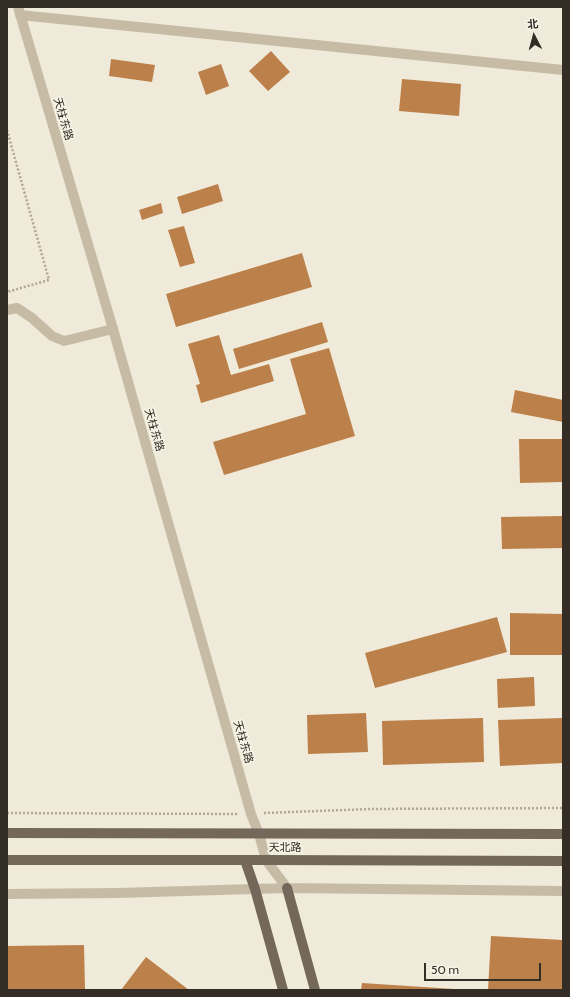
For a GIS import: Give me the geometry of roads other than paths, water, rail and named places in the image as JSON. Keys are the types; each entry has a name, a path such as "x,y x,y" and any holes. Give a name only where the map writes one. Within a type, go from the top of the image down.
{"main road":[{"name":"天北路","path":"7,833 563,834"},
{"name":"天北路","path":"7,860 563,861"},
{"path":"245,860 255,889 282,990"},
{"path":"287,888 315,990"}],"street":[{"path":"19,11 563,70"},
{"name":"天柱东路","path":"19,11 113,329 251,814 259,834 266,860"},
{"path":"7,310 17,308 32,318 52,336 64,341 113,329"},
{"path":"266,860 287,888"},
{"path":"7,894 118,893 287,888 563,891"}]}
